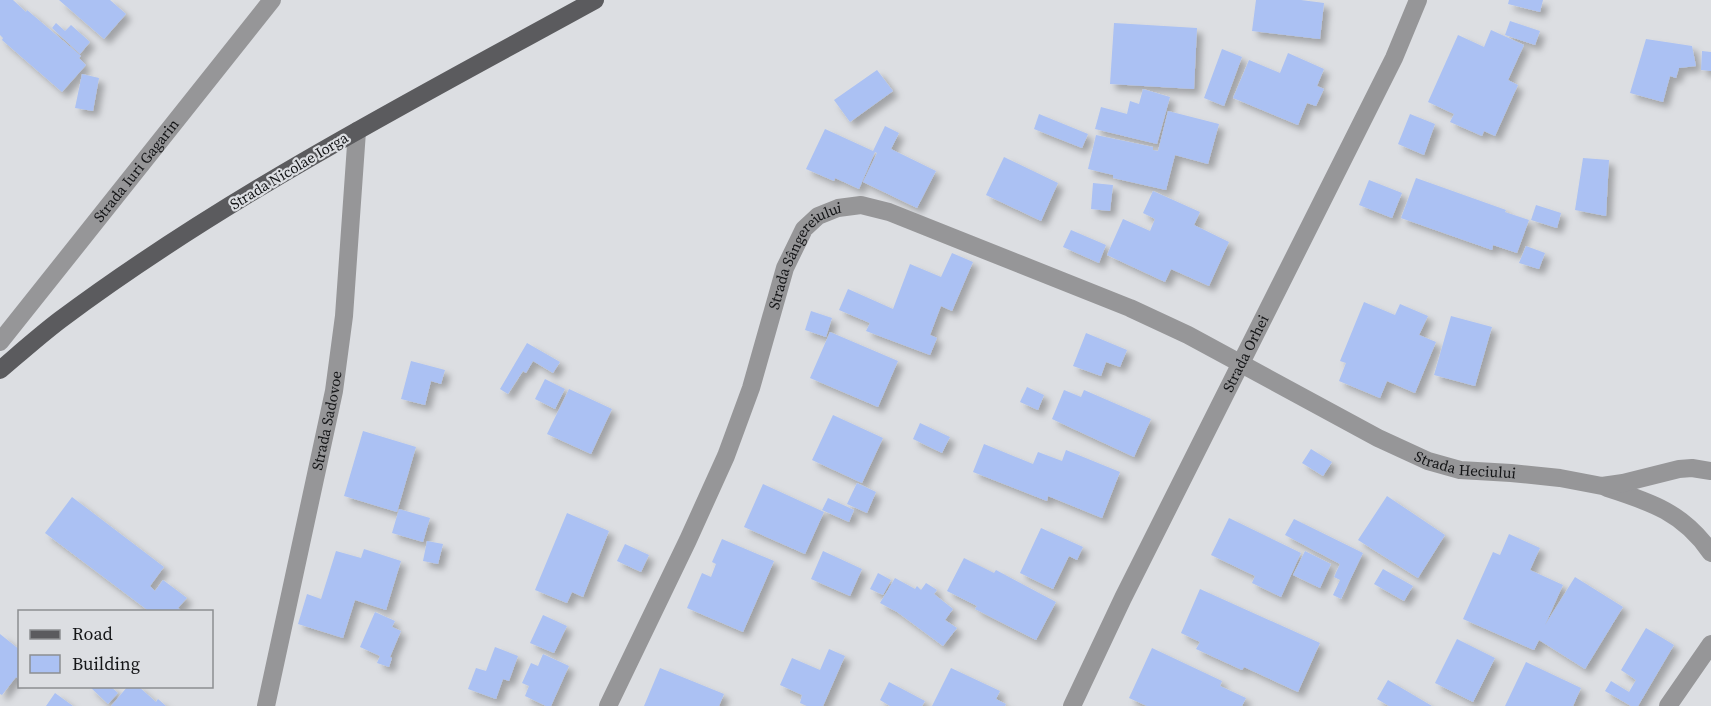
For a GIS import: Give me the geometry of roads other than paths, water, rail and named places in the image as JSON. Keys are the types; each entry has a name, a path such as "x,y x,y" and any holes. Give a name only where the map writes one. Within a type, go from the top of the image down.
{"main road":[{"name":"Strada Nicolae Iorga","path":"0,370 59,321 195,227 357,131 595,0"}],"street":[{"name":"Strada Iuri Gagarin","path":"0,342 272,0"},
{"name":"Strada Orhei","path":"1072,706 1123,598 1394,58 1418,0"},
{"name":"Strada Sadovoe","path":"266,706 334,391 344,316 357,131"},
{"name":"Strada Sângereiului","path":"608,706 726,456 751,388 785,268 804,229 818,216 837,208 861,205 889,212 1130,308 1188,334 1242,363"},
{"name":"Strada Heciului","path":"1242,363 1378,438 1428,461 1460,471 1560,478 1602,486 1679,469 1692,468 1711,471"},
{"path":"1602,486 1644,500 1678,517 1711,553"},
{"path":"1668,706 1711,644"}]}
